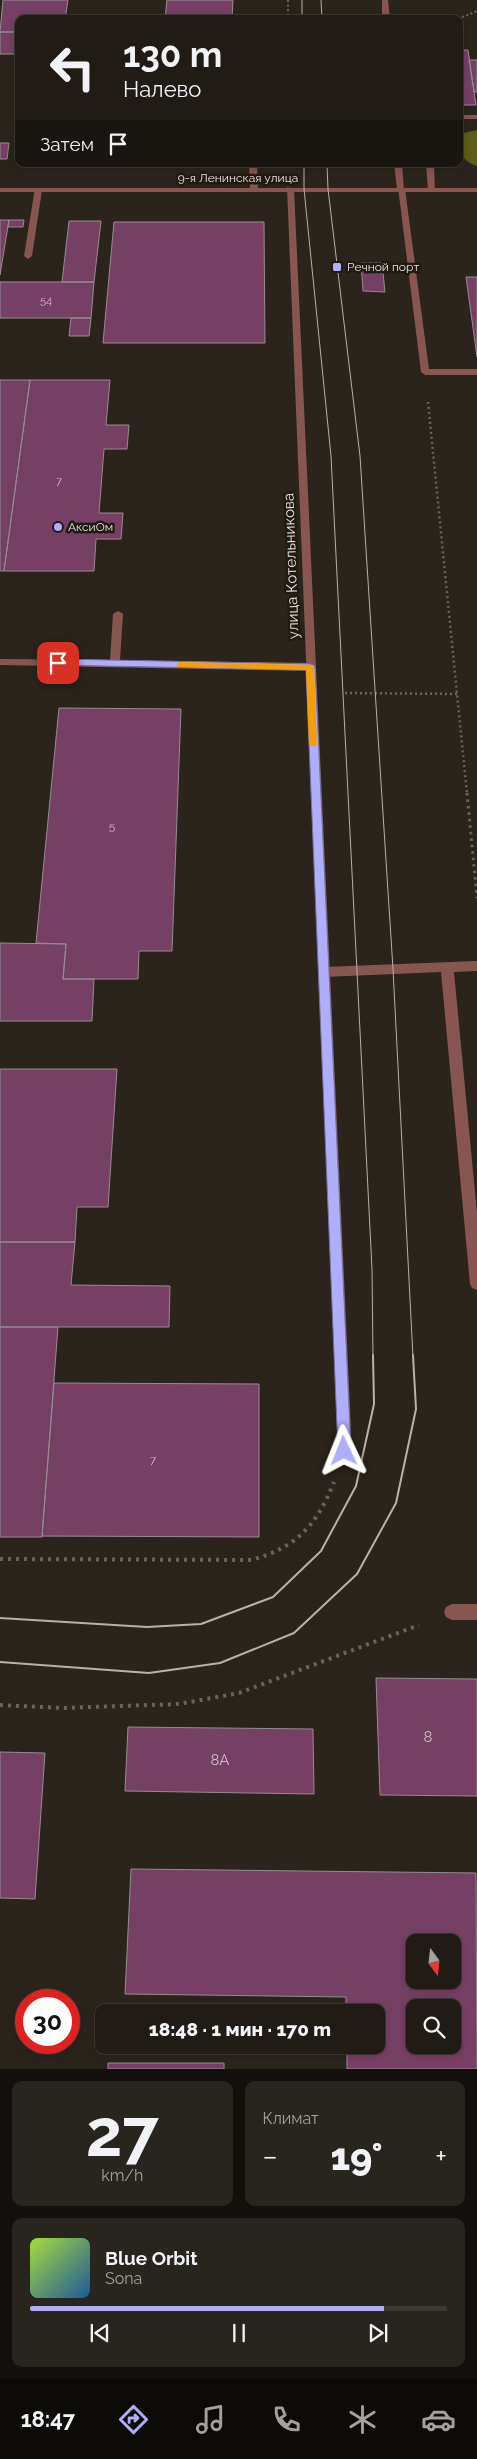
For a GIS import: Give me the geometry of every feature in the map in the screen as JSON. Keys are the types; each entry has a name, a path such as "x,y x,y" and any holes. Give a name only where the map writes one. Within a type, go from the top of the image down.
{"street":[{"path":"385,0 386,15"},
{"path":"463,117 477,117"},
{"path":"254,167 254,189"},
{"path":"398,167 425,372 477,372"},
{"path":"430,167 432,190"},
{"name":"улица Котельникова","path":"290,189 344,1451"},
{"name":"9-я Ленинская улица","path":"0,190 477,190"},
{"path":"28,256 38,190"},
{"path":"115,664 118,614"},
{"path":"0,662 311,667"},
{"path":"324,972 477,966"},
{"path":"447,967 477,1284"},
{"path":"452,1612 477,1612"}],"path":[{"path":"288,0 288,15"},
{"path":"463,17 477,11"},
{"path":"425,372 477,898"},
{"path":"312,693 457,694"},
{"path":"0,1559 251,1560 272,1555 294,1542 315,1516 331,1490 344,1451"},
{"path":"0,1705 62,1708 179,1704 240,1693 452,1612"}],"shaded area":[{"path":"477,130 477,166 467,161 463,155 464,133"}],"building":[{"path":"3,0 68,0 66,15 15,15 15,32 0,32"},
{"path":"167,0 233,0 232,15 165,15"},
{"path":"0,32 15,32 15,54 0,54"},
{"path":"463,50 468,50 476,105 463,105"},
{"path":"469,60 477,60 477,92 474,92"},
{"path":"0,143 9,143 7,159 0,159"},
{"path":"0,220 9,220 0,275"},
{"path":"9,220 24,220 23,227 8,227"},
{"path":"69,221 101,221 94,282 62,282"},
{"path":"114,222 264,222 265,343 103,343"},
{"path":"361,263 382,263 385,292 363,291"},
{"path":"466,277 477,277 477,357"},
{"path":"0,282 94,282 91,318 0,318"},
{"path":"71,318 91,318 89,336 69,336"},
{"path":"0,380 30,380 4,571 0,571"},
{"path":"30,380 110,380 106,425 129,425 127,449 104,449 99,513 123,513 121,539 96,539 94,571 4,571"},
{"path":"59,708 181,709 172,951 139,951 138,979 63,979 66,944 36,943"},
{"path":"0,943 66,944 63,979 94,979 92,1021 0,1021"},
{"path":"0,1069 117,1069 108,1207 77,1207 75,1242 0,1242"},
{"path":"0,1242 75,1242 71,1285 170,1286 169,1327 0,1327"},
{"path":"0,1327 58,1327 42,1537 0,1537"},
{"path":"54,1383 259,1384 259,1537 42,1536"},
{"path":"376,1678 477,1679 477,1796 380,1795"},
{"path":"128,1727 313,1729 314,1794 125,1791"},
{"path":"0,1752 45,1753 35,1899 0,1898"},
{"path":"131,1869 476,1873 477,2069 347,2069 347,2054 385,2054 385,2004 346,2004 346,1997 125,1994"},
{"path":"108,2063 224,2063 224,2069 108,2069"}],"tram line":[{"path":"302,0 302,15"},
{"path":"321,0 322,15"},
{"path":"304,167 304,189 331,456 372,1269 373,1357"},
{"path":"327,167 328,189 360,456 393,969 413,1357"},
{"path":"0,1618 147,1627 201,1624 273,1597 321,1551 356,1486 374,1404 373,1355"},
{"path":"0,1662 149,1673 220,1663 294,1633 357,1574 396,1503 416,1409 413,1355"}],"slow traffic":[{"path":"180,665 311,667 314,744"}],"place":[{"name":"Речной порт","path":"337,267"},
{"name":"АксиОм","path":"58,527"}],"route":[{"path":"58,663 311,667 344,1451"}]}
